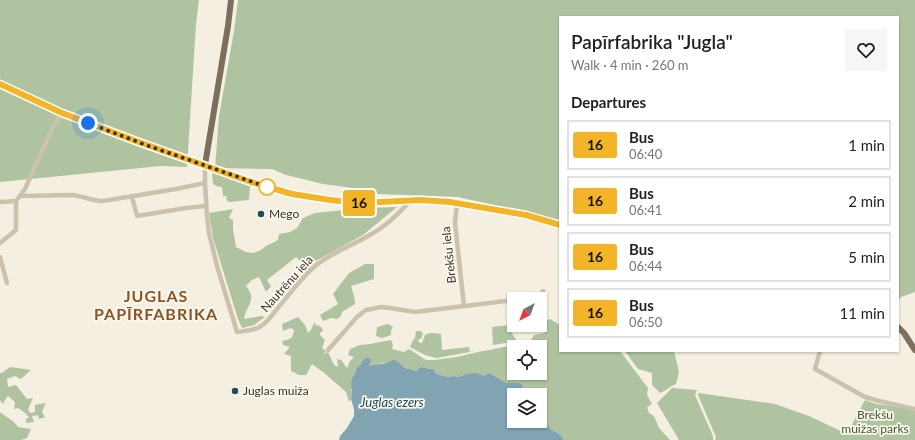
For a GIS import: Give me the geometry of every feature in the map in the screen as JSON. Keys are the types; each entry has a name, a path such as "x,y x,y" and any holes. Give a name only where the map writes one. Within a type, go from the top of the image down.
{"main road":[{"path":"205,165 231,0"},
{"path":"0,84 62,113 146,145 251,182 292,194 361,203 434,200 526,215 559,225"},
{"path":"899,328 915,350"}],"street":[{"path":"0,243 16,230 16,201 25,189 52,129 62,113"},
{"name":"Nautrēnu iela","path":"205,165 206,206 209,233 237,332 252,330 262,325 317,264 369,236 384,226 410,201"},
{"path":"20,196 72,195 96,202 205,183"},
{"path":"132,196 137,216 206,206"},
{"path":"0,202 16,201"},
{"name":"Brekšu iela","path":"457,203 455,223 464,306"},
{"path":"0,257 8,283"},
{"path":"328,350 357,317 366,310 381,307 415,312 507,301"},
{"path":"820,352 815,369 865,397 879,402 915,408"}],"green space":[{"path":"0,0 199,0 196,24 187,167 161,166 0,182"},
{"path":"238,0 915,0 915,292 901,297 899,300 899,16 559,16 559,220 458,197 378,194 353,188 323,184 286,175 272,169 215,168 219,116"},
{"path":"213,173 217,173 250,186 249,199 230,202 227,201 226,196 223,196 222,187 214,184"},
{"path":"397,207 363,235 312,263 304,265 296,257 267,280 271,286 266,292 259,277 252,280 246,286 251,299 244,319 261,316 265,317 254,325 242,328 213,238 209,213 233,209 229,218 233,220 236,247 246,252 253,253 278,240 279,234 290,232 297,228 303,218 315,213 364,208"},
{"path":"365,264 374,264 374,279 351,286 355,304 342,312 341,316 337,319 331,318 323,321 320,315 338,304 333,294 349,273"},
{"path":"298,317 305,325 308,333 315,322 316,326 318,325 323,331 320,335 325,340 322,348 326,351 323,354 328,352 334,365 338,367 337,359 341,360 347,368 350,361 354,357 348,355 350,349 360,345 391,340 393,345 392,349 404,352 409,349 426,360 457,357 507,346 507,380 547,380 547,340 531,340 534,335 547,332 547,320 550,319 559,324 559,352 621,352 648,388 647,395 652,404 647,407 649,413 654,416 659,428 670,440 564,440 560,434 552,430 547,424 547,388 522,388 523,385 519,383 507,383 489,373 484,376 466,374 458,377 448,377 435,373 434,369 421,367 416,371 405,368 397,361 369,366 361,364 356,369 356,372 352,378 351,387 353,396 349,402 346,392 312,364 306,375 299,375 291,371 291,356 284,354 290,347 283,345 282,341 291,338 294,330 291,328 283,331 282,324"},
{"path":"388,324 393,327 391,335 382,338 376,336 377,327"},
{"path":"507,325 507,332 511,332 516,340 507,340 507,343 493,345 492,327"},
{"path":"416,331 421,331 423,334 421,339 418,340 420,343 422,343 425,335 427,334 441,334 442,350 469,347 470,352 436,358 425,355 410,347 415,338"},
{"path":"626,352 674,352 679,372 676,384 660,393 652,385 652,373 638,369"},
{"path":"10,367 31,370 21,379 15,376 7,379 8,387 16,385 27,399 33,398 28,409 30,413 35,412 35,405 46,403 42,412 45,417 39,419 38,415 32,416 34,422 26,423 26,419 29,417 18,408 14,409 15,402 8,396 3,404 0,400 0,373"},
{"path":"672,388 697,390 695,395 713,436 713,440 679,440 657,403"},
{"name":"Brekšu muižas parks","path":"699,393 775,404 809,416 847,434 865,400 876,404 915,409 915,440 715,440 716,437 698,395"},
{"path":"0,412 14,422 18,427 31,429 27,438 21,440 0,440"}],"water":[{"name":"Juglas ezers","path":"368,358 371,360 369,366 393,360 397,361 405,368 416,371 421,367 434,369 435,373 448,377 458,377 476,373 484,376 489,373 507,383 519,383 523,385 522,388 507,388 507,428 547,428 547,424 552,430 560,434 564,440 339,440 340,436 354,416 354,409 351,399 352,378 356,372 356,369 364,359"}],"bus line":[{"name":"16","path":"0,84 62,113 136,141 251,182 292,194 361,203 434,200 526,215 559,225"}],"place":[{"name":"Mego","path":"261,214"},
{"name":"Juglas muiža","path":"235,391"}],"district":[{"name":"JUGLAS PAPĪRFABRIKA","path":"156,305"}],"route":[{"path":"88,123 267,187"}]}
